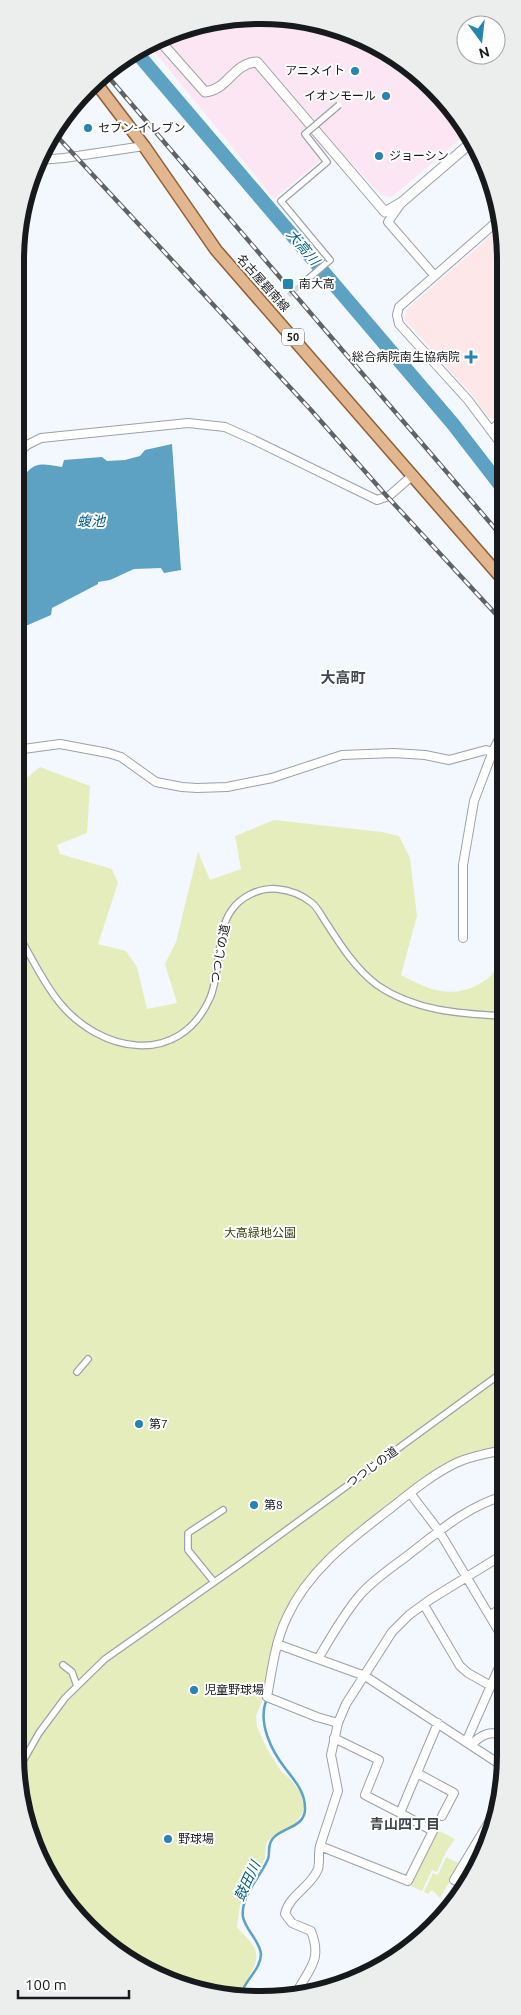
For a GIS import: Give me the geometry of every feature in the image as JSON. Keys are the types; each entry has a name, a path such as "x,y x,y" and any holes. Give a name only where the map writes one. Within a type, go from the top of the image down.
{"main road":[{"name":"名古屋碧南線","path":"99,87 144,146 216,250 497,573"}],"street":[{"path":"163,45 205,92 215,91 247,62 258,62 385,212 402,202 468,146"},
{"path":"308,279 330,260 280,202 327,162 305,134 339,105"},
{"path":"47,159 144,146"},
{"path":"402,202 388,222 434,275"},
{"path":"494,224 398,307 397,315 399,324 468,400 497,438"},
{"path":"24,448 41,438 188,424 225,427 377,500 390,496 413,475"},
{"path":"491,430 497,425"},
{"path":"463,938 463,865 474,801 497,743"},
{"path":"24,748 60,744 108,753 121,757 156,782 182,788 227,787 272,778 342,755 394,753 425,755 449,760 486,750 497,752"},
{"name":"つつじの道","path":"24,945 52,994 69,1013 99,1034 133,1045 149,1046 164,1044 177,1038 192,1026 202,1012 210,997 217,974 226,920 241,900 253,893 268,889 292,892 313,903 351,960 370,978 391,993 423,1006 449,1013 497,1016"},
{"path":"77,1372 88,1359"},
{"name":"つつじの道","path":"24,1759 39,1733 65,1698 105,1659 240,1564 497,1376"},
{"path":"338,1723 317,1718 267,1697 277,1644 290,1610 303,1589 320,1568 346,1543 410,1493 442,1470 457,1462 497,1452"},
{"path":"410,1493 439,1531 497,1628"},
{"path":"318,1659 341,1619 361,1593 380,1576 453,1520 497,1499"},
{"path":"214,1582 188,1550 188,1533 223,1510"},
{"path":"299,1988 314,1965 315,1947 311,1931 292,1923 285,1914 288,1905 314,1876 318,1868 320,1846 338,1791 331,1755 338,1723 346,1704 392,1632 409,1615 497,1558"},
{"path":"424,1605 460,1666 474,1678 491,1686"},
{"path":"490,1615 497,1611"},
{"path":"277,1644 365,1676 497,1762"},
{"path":"63,1665 72,1672 77,1686"},
{"path":"469,1743 497,1672"},
{"path":"400,1813 438,1723"},
{"path":"469,1743 487,1733 497,1733"},
{"path":"320,1846 408,1881 433,1831 365,1795 379,1760 334,1738"},
{"path":"417,1773 454,1793 442,1816"},
{"path":"459,1883 454,1880 486,1827"}],"shaded area":[{"path":"245,24 276,24 307,28 337,36 379,55 405,73 438,104 462,137 392,197 381,195 336,147 274,199 153,50 184,36 214,28"},
{"name":"総合病院南生協病院","path":"495,232 497,245 497,417 494,419 489,418 471,394 404,319 407,309"}],"green space":[{"name":"大高緑地公園","path":"40,767 90,786 87,833 57,845 60,854 112,869 118,883 98,944 126,951 137,967 147,1009 177,1003 165,964 176,942 198,852 210,880 241,869 235,836 274,820 382,832 399,836 410,858 417,916 401,975 433,989 454,992 476,986 487,979 497,968 497,1449 457,1460 340,1544 289,1608 265,1694 256,1716 257,1726 266,1747 281,1771 300,1792 304,1807 302,1814 295,1824 273,1836 266,1843 265,1858 240,1905 237,1927 252,1944 256,1956 256,1962 241,1991 214,1987 184,1979 142,1960 104,1932 73,1899 55,1873 36,1831 28,1801 24,1770 24,780"},
{"path":"436,1829 455,1839 446,1852 437,1872 432,1870 422,1891 409,1885"},
{"path":"446,1857 460,1864 440,1898 432,1890 428,1894 424,1892 433,1873 438,1875"}],"water":[{"name":"蝮池","path":"172,444 181,570 164,573 161,568 134,569 110,580 98,582 98,584 52,608 51,615 24,627 24,476 32,468 40,465 62,467 64,460 102,457 107,461 125,460 140,456 145,450"}],"waterway":[{"name":"大高川","path":"140,56 453,424 497,481"},
{"name":"鼓田川","path":"243,1991 258,1966 261,1954 243,1917 245,1902 265,1866 269,1855 269,1846 273,1838 301,1821 305,1808 301,1791 275,1753 267,1736 264,1718 266,1701"}],"tunnel":[{"path":"282,301 308,279"}],"railway":[{"path":"110,78 497,531"},
{"path":"58,138 311,410 384,493 497,615"}],"place":[{"name":"アニメイト","path":"355,71"},
{"name":"イオンモール","path":"386,96"},
{"name":"セブン-イレブン","path":"88,128"},
{"name":"ジョーシン","path":"379,156"},
{"name":"南大高","path":"288,284"},
{"name":"総合病院南生協病院","path":"471,357"},
{"name":"第7","path":"139,1424"},
{"name":"第8","path":"254,1505"},
{"name":"児童野球場","path":"194,1690"},
{"name":"野球場","path":"168,1839"}],"district":[{"name":"大高町","path":"343,678"},
{"name":"青山四丁目","path":"405,1824"}]}
